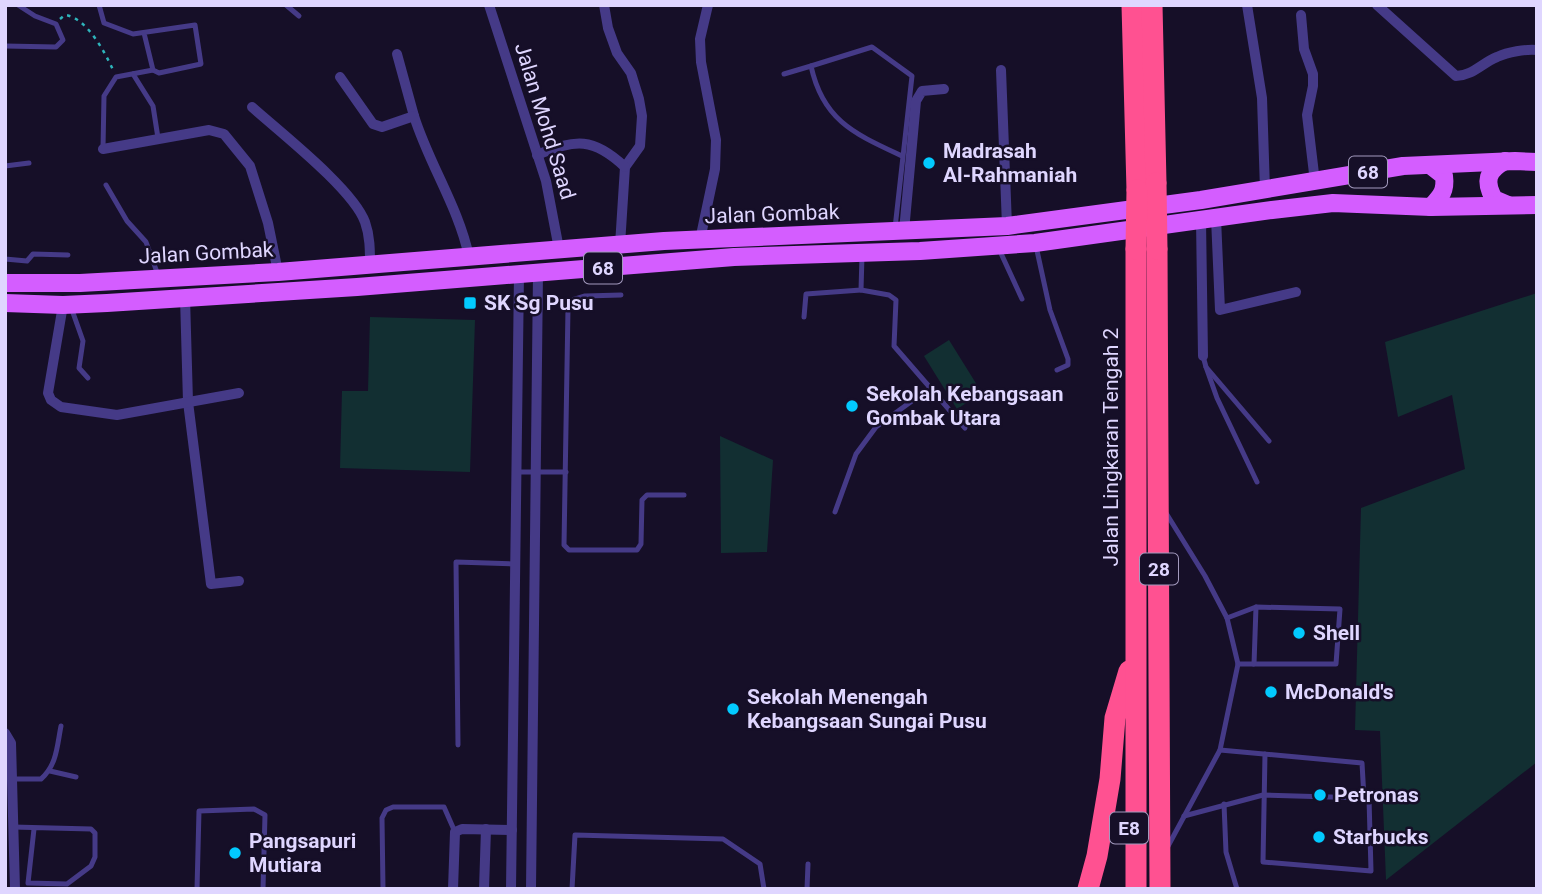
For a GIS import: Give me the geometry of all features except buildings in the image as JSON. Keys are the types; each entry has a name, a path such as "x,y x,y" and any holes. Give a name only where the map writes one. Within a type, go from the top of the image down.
{"highway":[{"name":"Jalan Lingkaran Tengah 2","path":"1132,5 1147,187"},
{"name":"Jalan Lingkaran Tengah 2","path":"1136,889 1136,651 1152,5"},
{"name":"Jalan Lingkaran Tengah 2","path":"1147,249 1158,501 1160,889"},
{"path":"1088,889 1097,856 1110,779 1115,718 1136,651"},
{"name":"E8","path":"1122,889 1135,767"}],"main road":[{"path":"1505,161 1491,171 1488,189 1494,199 1512,206"},
{"name":"Jalan Gombak","path":"5,284 80,283 278,272 620,245 1007,226 1265,190 1403,166 1537,162"},
{"path":"1430,165 1444,176 1446,188 1431,207"},
{"name":"Jalan Gombak","path":"5,303 67,305 734,257 998,246 1332,203 1431,207 1537,205"}],"street":[{"name":"Jalan Mohd Saad","path":"489,5 546,181 559,249"},
{"path":"604,5 608,28 617,53 631,73 642,116 640,145 625,167 620,245"},
{"path":"700,240 715,169 716,141 701,62 700,39 708,5"},
{"path":"1247,5 1262,99 1265,190"},
{"path":"1377,5 1455,76 1465,76 1497,57 1529,49 1537,50"},
{"path":"1301,15 1304,49 1313,74 1307,116 1315,182"},
{"path":"397,54 421,138 464,234 469,257"},
{"path":"1001,70 1007,226"},
{"path":"340,77 373,124 382,127 414,116"},
{"path":"900,231 916,101 922,91 944,89"},
{"path":"252,107 347,192 366,223 370,265"},
{"path":"103,149 209,130 225,134 250,166 268,223 278,272"},
{"path":"537,155 566,143 587,144 608,151 625,167"},
{"path":"1208,219 1220,310 1296,292"},
{"path":"1205,362 1208,219"},
{"path":"511,889 516,472 529,273"},
{"path":"529,273 535,472 530,889"},
{"path":"185,297 188,402 211,584 239,581"},
{"path":"67,305 48,393 51,400 61,407 117,415 239,393"},
{"path":"513,727 533,728"},
{"path":"5,733 11,743 15,889"},
{"path":"453,889 455,832 462,829 512,830"},
{"path":"484,889 486,829"}],"lane":[{"path":"5,46 56,47 62,40 56,24 35,16 18,5"},
{"path":"99,5 104,23 133,34 195,25 201,64 159,73 153,70 116,77 104,96 103,149"},
{"path":"286,5 299,16"},
{"path":"144,33 153,70"},
{"path":"784,74 872,47 912,76 902,156 900,231"},
{"path":"811,66 816,89 838,120 864,138 902,156"},
{"path":"134,74 153,106 159,139"},
{"path":"5,166 29,163"},
{"path":"106,185 127,221 146,242 159,278"},
{"path":"1035,243 1050,310 1068,359 1068,365 1057,370"},
{"path":"998,246 1022,299"},
{"path":"861,290 862,252"},
{"path":"5,260 27,261 33,254 68,255"},
{"path":"804,317 806,294 861,290 889,295 896,300 894,346 965,428"},
{"path":"621,295 585,296 572,300 568,308 564,545 569,550 637,550 641,544 642,500 647,495 684,495"},
{"path":"67,305 83,341 79,368 88,378"},
{"path":"1205,362 1269,442"},
{"path":"1205,362 1217,398 1257,482"},
{"path":"835,512 856,454 869,436 876,427 930,388"},
{"path":"516,472 566,472"},
{"path":"1158,501 1205,576 1227,618 1238,664 1220,750 1160,862"},
{"path":"458,745 456,562 515,564"},
{"path":"1227,618 1256,607 1340,609 1336,664 1238,664"},
{"path":"1254,664 1256,607"},
{"path":"13,779 41,779 50,771 55,760 61,726"},
{"path":"1220,750 1362,763 1364,798"},
{"path":"1184,816 1263,795 1369,798 1371,871 1263,862 1263,795 1265,754"},
{"path":"50,771 76,777"},
{"path":"1224,804 1226,852 1237,889"},
{"path":"383,889 382,818 386,810 393,807 444,807 455,832"},
{"path":"197,889 199,811 254,809 265,815 263,889"},
{"path":"13,827 91,829 95,833 95,857 91,866 67,884 28,883 34,829"},
{"path":"572,889 575,835 723,839 760,864 764,889"},
{"path":"807,889 808,864"}],"path":[{"path":"65,15 72,17 89,31 100,44 116,77"}],"green space":[{"path":"1537,293 1537,762 1386,880 1380,731 1355,730 1361,508 1465,469 1452,395 1398,417 1385,342"},
{"path":"370,317 475,320 470,472 340,468 342,391 368,391"},
{"path":"949,340 982,393 957,409 924,356"},
{"path":"720,436 773,460 767,552 721,553"}],"place":[{"name":"Madrasah Al-Rahmaniah","path":"929,163"},
{"name":"SK Sg Pusu","path":"470,303"},
{"name":"Sekolah Kebangsaan Gombak Utara","path":"852,406"},
{"name":"Shell","path":"1299,633"},
{"name":"McDonald's","path":"1271,692"},
{"name":"Sekolah Menengah Kebangsaan Sungai Pusu","path":"733,709"},
{"name":"Petronas","path":"1320,795"},
{"name":"Starbucks","path":"1319,837"},
{"name":"Pangsapuri Mutiara","path":"235,853"}]}
